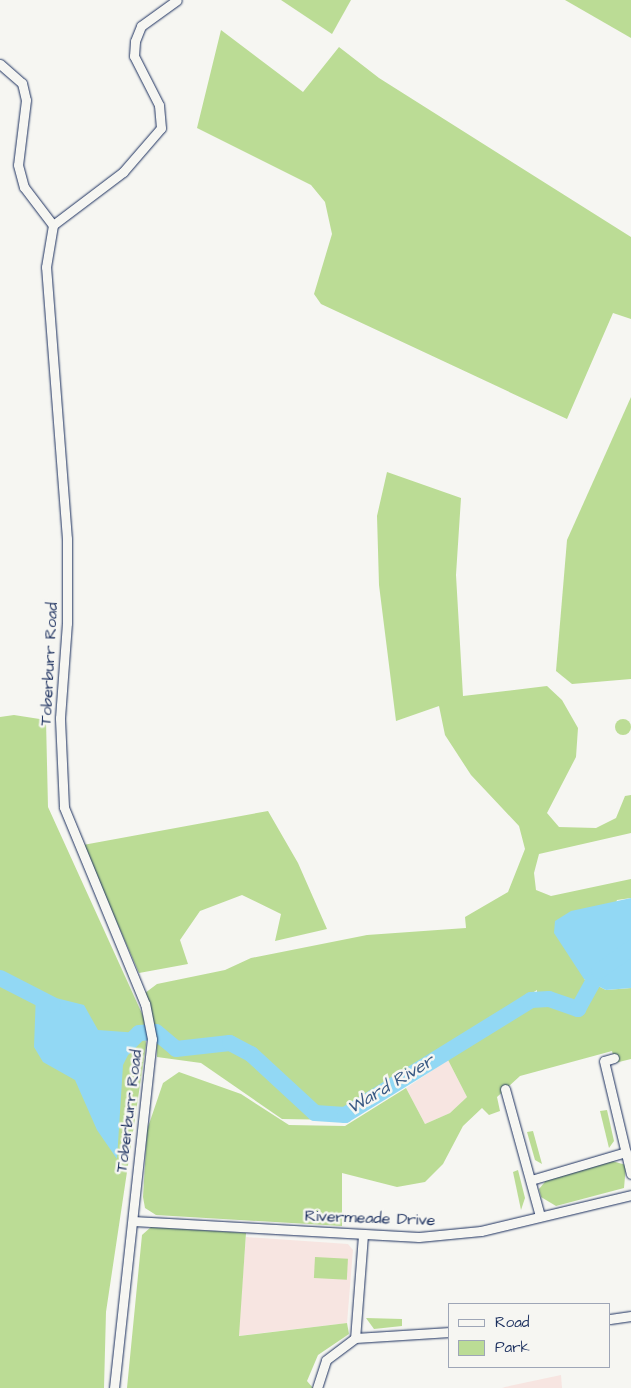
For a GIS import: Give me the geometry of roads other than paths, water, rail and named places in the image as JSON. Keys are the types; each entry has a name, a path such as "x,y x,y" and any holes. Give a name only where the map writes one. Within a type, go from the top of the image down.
{"street":[{"path":"0,64 22,82 26,100 19,173 24,187 53,225 124,172 154,142 161,128 158,105 134,56 135,41 141,26 177,0"},
{"name":"Toberburr Road","path":"53,225 46,267 68,539 67,623 60,718 64,807 147,1012 152,1039 114,1388"},
{"path":"614,1058 604,1061 631,1174"},
{"path":"505,1089 540,1216"},
{"path":"531,1180 626,1152"},
{"name":"Rivermeade Drive","path":"133,1221 419,1237 481,1231 631,1195"},
{"path":"355,1338 363,1235"},
{"path":"611,1319 631,1316"},
{"path":"317,1388 326,1360 355,1338 448,1332"}],"water":[{"path":"631,898 631,988 606,990 584,979 554,933 555,921 571,911"},
{"path":"36,993 84,1005 98,1030 139,1033 123,1065 117,1159 97,1130 75,1080 43,1062 34,1047"}],"waterway":[{"name":"Ward River","path":"124,1048 139,1033 156,1032 176,1049 230,1043 251,1054 315,1113 345,1115 531,1000 549,999 578,1009 599,971 631,949"},
{"name":"Ward River","path":"0,978 53,1005"}]}
